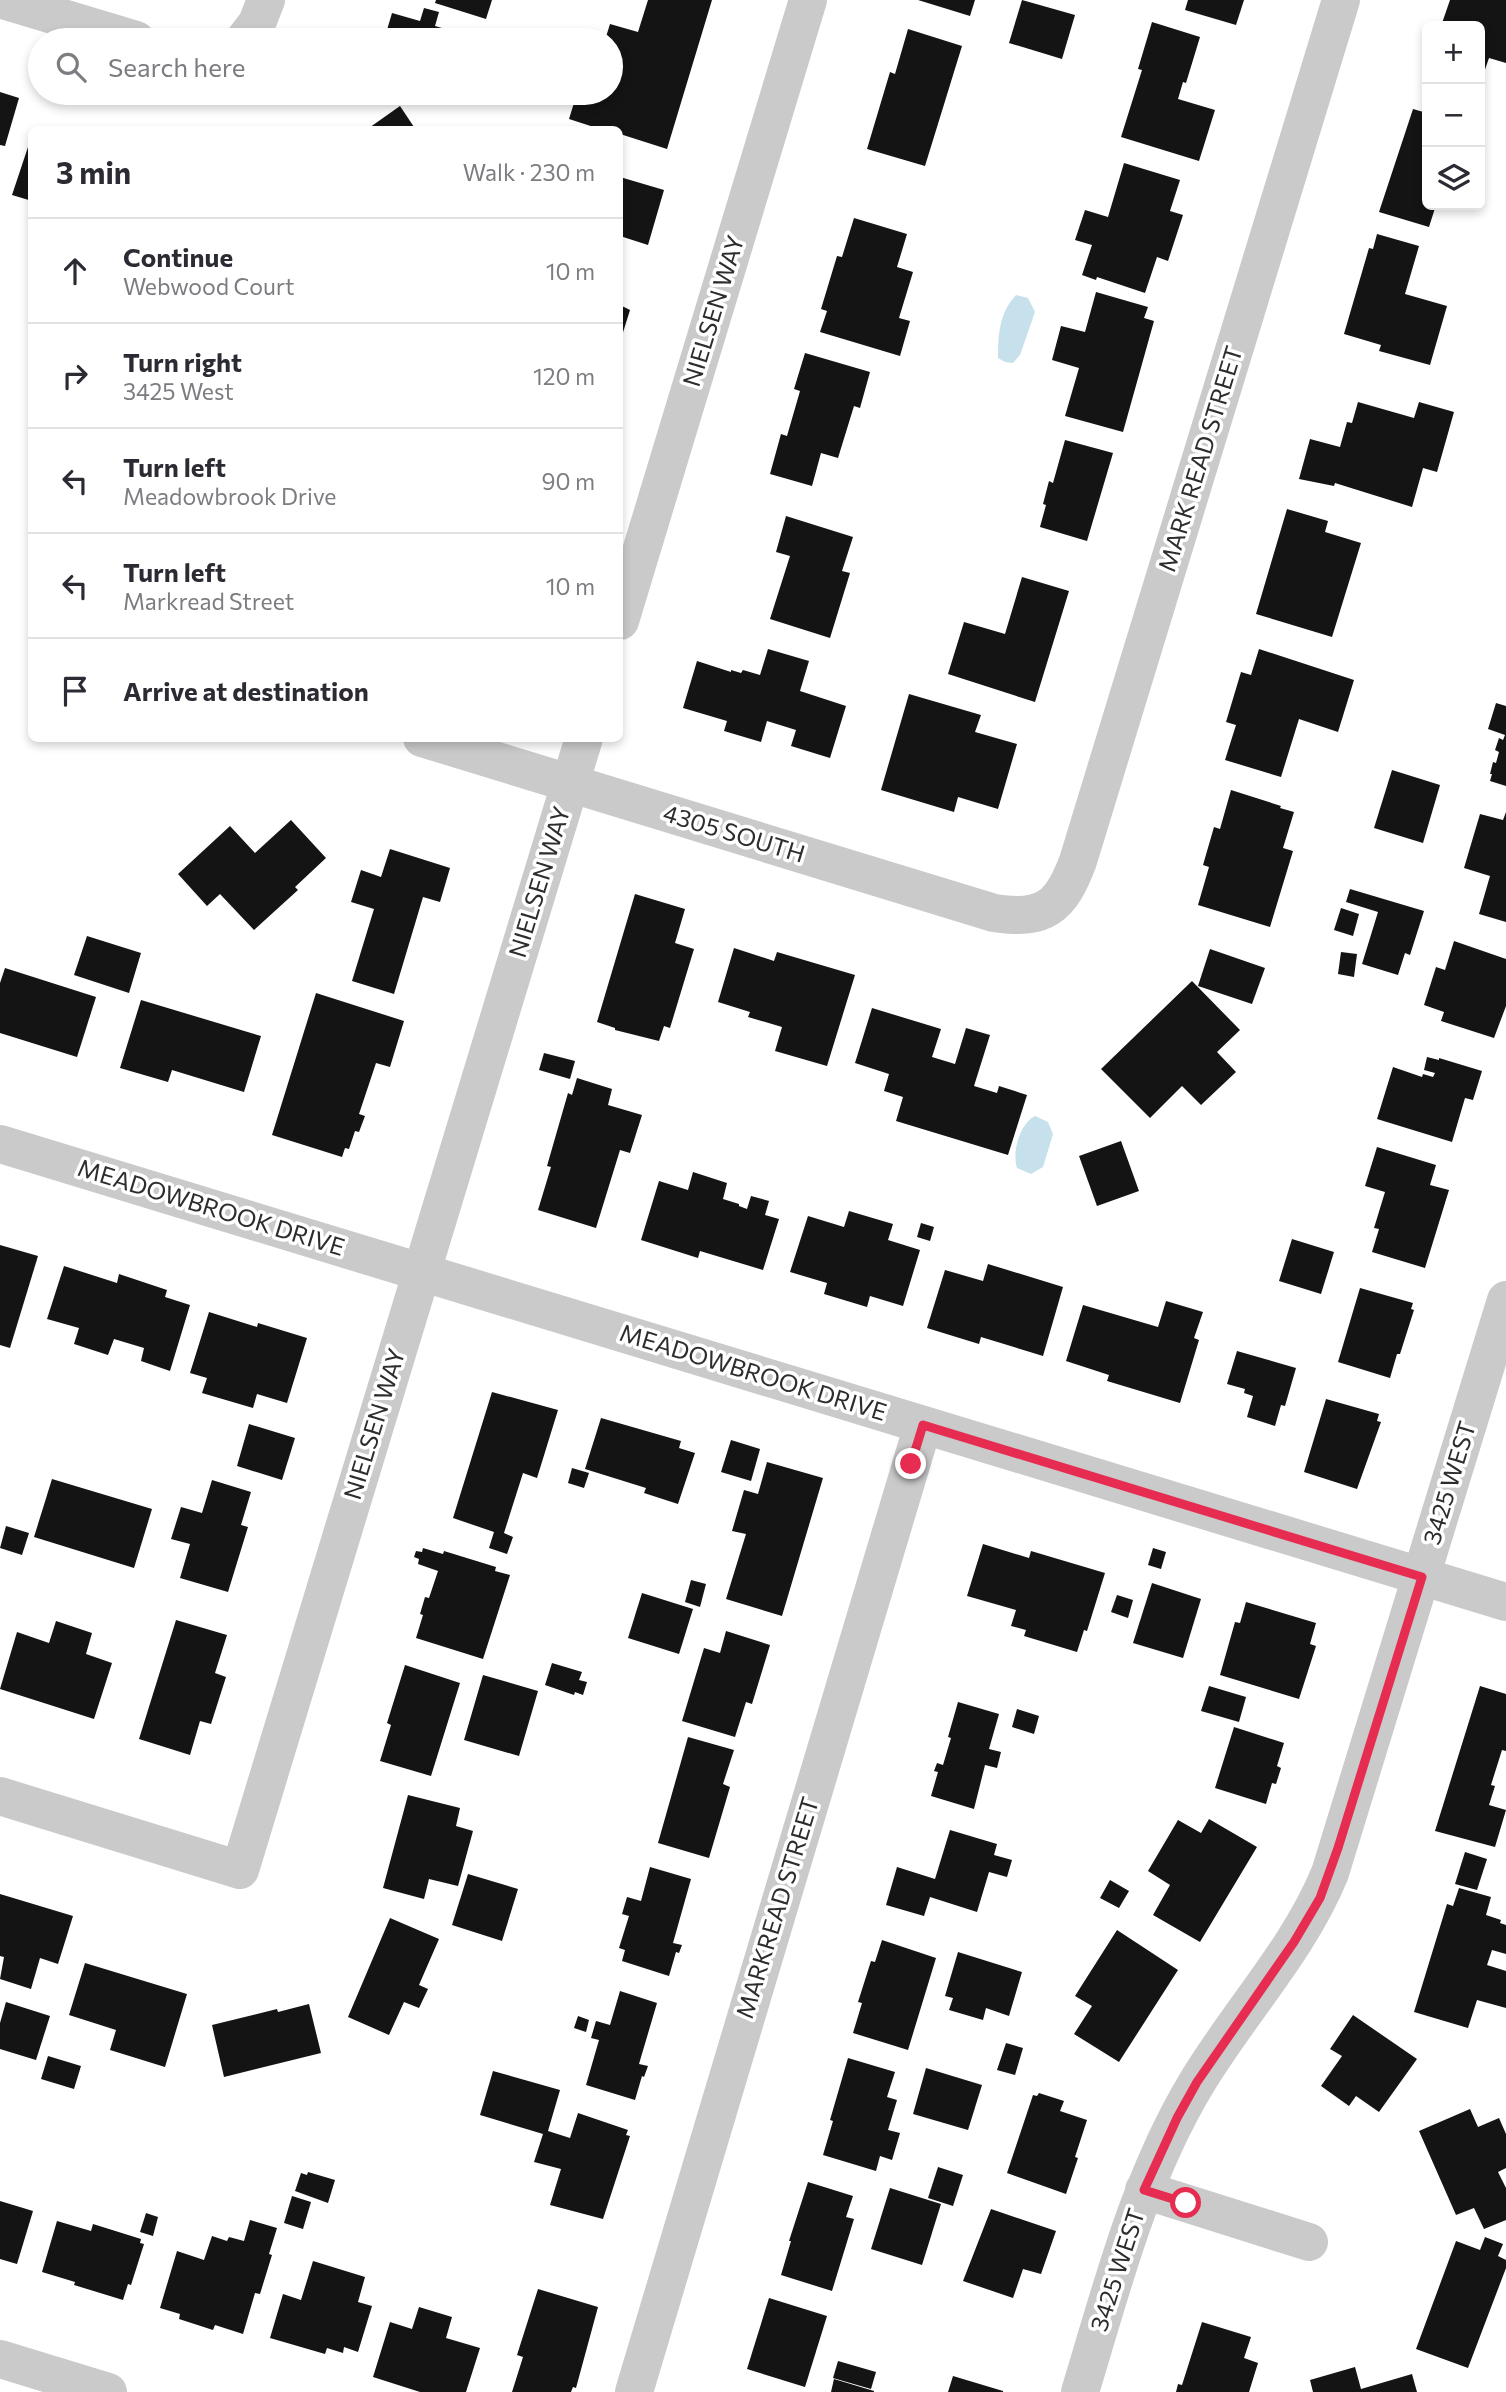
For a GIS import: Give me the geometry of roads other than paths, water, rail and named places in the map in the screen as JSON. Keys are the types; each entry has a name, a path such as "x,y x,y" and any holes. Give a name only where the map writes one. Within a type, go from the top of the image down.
{"street":[{"path":"4,0 96,28"},
{"path":"253,28 267,0"},
{"name":"NIELSEN WAY","path":"623,611 808,0"},
{"name":"MARK READ STREET","path":"1047,910 1060,898 1071,881 1078,862 1341,0"},
{"name":"4305 SOUTH","path":"435,742 994,914 1030,916 1047,910"},
{"name":"NIELSEN WAY","path":"0,1796 240,1870 583,742"},
{"name":"MEADOWBROOK DRIVE","path":"0,1144 1506,1602"},
{"name":"3425 WEST","path":"1080,2392 1144,2190 1177,2118 1197,2082 1294,1942 1320,1898 1338,1848 1506,1300"},
{"name":"MARKREAD STREET","path":"634,2392 923,1425"},
{"path":"1144,2190 1309,2242"},
{"path":"0,2359 108,2392"}],"water":[{"path":"1016,295 1028,298 1035,312 1020,355 1013,363 998,358 998,341 1006,309"},
{"path":"1035,1116 1048,1122 1053,1134 1043,1167 1031,1174 1017,1168 1015,1155 1021,1132"}]}
